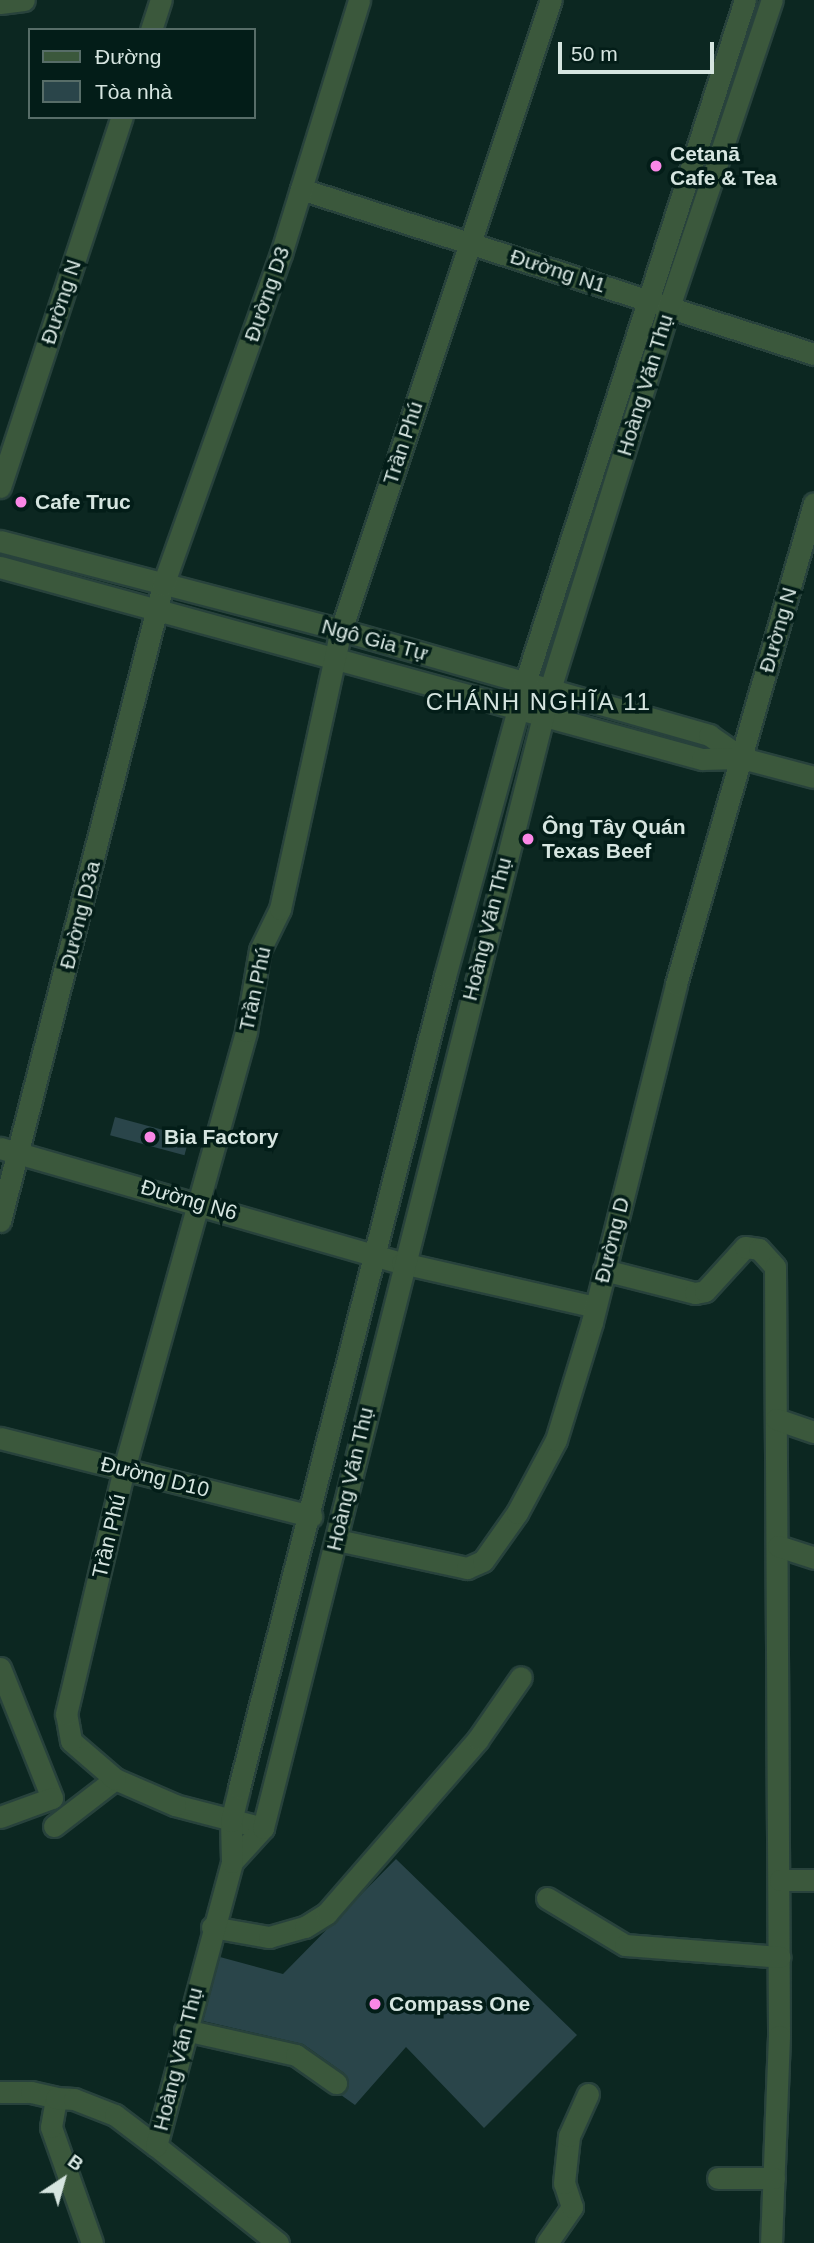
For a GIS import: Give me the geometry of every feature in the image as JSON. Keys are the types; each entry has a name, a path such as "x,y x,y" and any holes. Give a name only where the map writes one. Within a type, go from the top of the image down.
{"street":[{"path":"0,3 24,0"},
{"path":"152,28 161,0"},
{"name":"Đường D3","path":"157,608 301,189 359,0"},
{"name":"Trần Phú","path":"263,1828 175,1805 115,1779 76,1747 66,1719 124,1469 246,1031 260,950 280,909 341,631 551,0"},
{"name":"Hoàng Văn Thụ","path":"278,2243 156,2146 212,1927 232,1862 231,1821 311,1516 445,976 525,682 645,299 745,0"},
{"name":"Hoàng Văn Thụ","path":"232,1862 263,1828 337,1540 402,1263 550,690 669,307 772,0"},
{"path":"730,45 754,53"},
{"name":"Đường N","path":"0,487 121,119"},
{"path":"693,161 716,168"},
{"name":"Đường N1","path":"301,189 814,354"},
{"path":"603,435 627,441"},
{"name":"Đường N","path":"742,758 814,503"},
{"path":"570,538 595,545"},
{"name":"Ngô Gia Tự","path":"0,541 341,631 709,735 742,758"},
{"name":"Ngô Gia Tự","path":"0,567 335,656 702,759 742,758 814,777"},
{"name":"Đường D3a","path":"0,1221 9,1151 157,608"},
{"name":"Đường D","path":"337,1540 467,1568 483,1561 517,1513 556,1440 595,1307 676,984 742,758"},
{"path":"479,851 505,859"},
{"path":"445,976 473,983"},
{"path":"414,1100 443,1105"},
{"name":"Đường N6","path":"9,1151 199,1202 402,1263 595,1307"},
{"path":"604,1270 695,1293 705,1291 745,1247 759,1249 775,1267 778,1287 776,1419 780,1880 771,2243"},
{"path":"335,1419 362,1425"},
{"path":"776,1419 814,1432"},
{"name":"Đường D10","path":"0,1438 311,1516"},
{"path":"778,1546 814,1558"},
{"path":"293,1585 322,1592"},
{"path":"0,1668 52,1798 0,1816"},
{"path":"212,1927 269,1937 305,1927 327,1913 462,1759 521,1677"},
{"path":"54,1826 115,1779"},
{"path":"780,1880 814,1880"},
{"path":"547,1898 625,1945 779,1956"},
{"path":"185,2030 296,2055 336,2083"},
{"path":"0,2092 31,2092 74,2099 115,2115 156,2146"},
{"path":"547,2243 572,2207 564,2183 569,2136 588,2094"},
{"path":"56,2098 51,2127 92,2243"},
{"path":"718,2178 774,2178"}],"building":[{"name":"Bia Factory","path":"115,1117 189,1137 184,1155 110,1135"},
{"name":"Compass One","path":"396,1859 577,2035 484,2128 406,2047 355,2105 341,2095 349,2085 344,2073 303,2044 203,2021 220,1957 283,1974"}],"place":[{"name":"Cetanā Cafe & Tea","path":"656,166"},
{"name":"Cafe Truc","path":"21,502"},
{"name":"Ông Tây Quán Texas Beef","path":"528,839"},
{"name":"Bia Factory","path":"150,1137"},
{"name":"Compass One","path":"375,2004"}],"district":[{"name":"CHÁNH NGHĨA 11","path":"539,702"}]}
